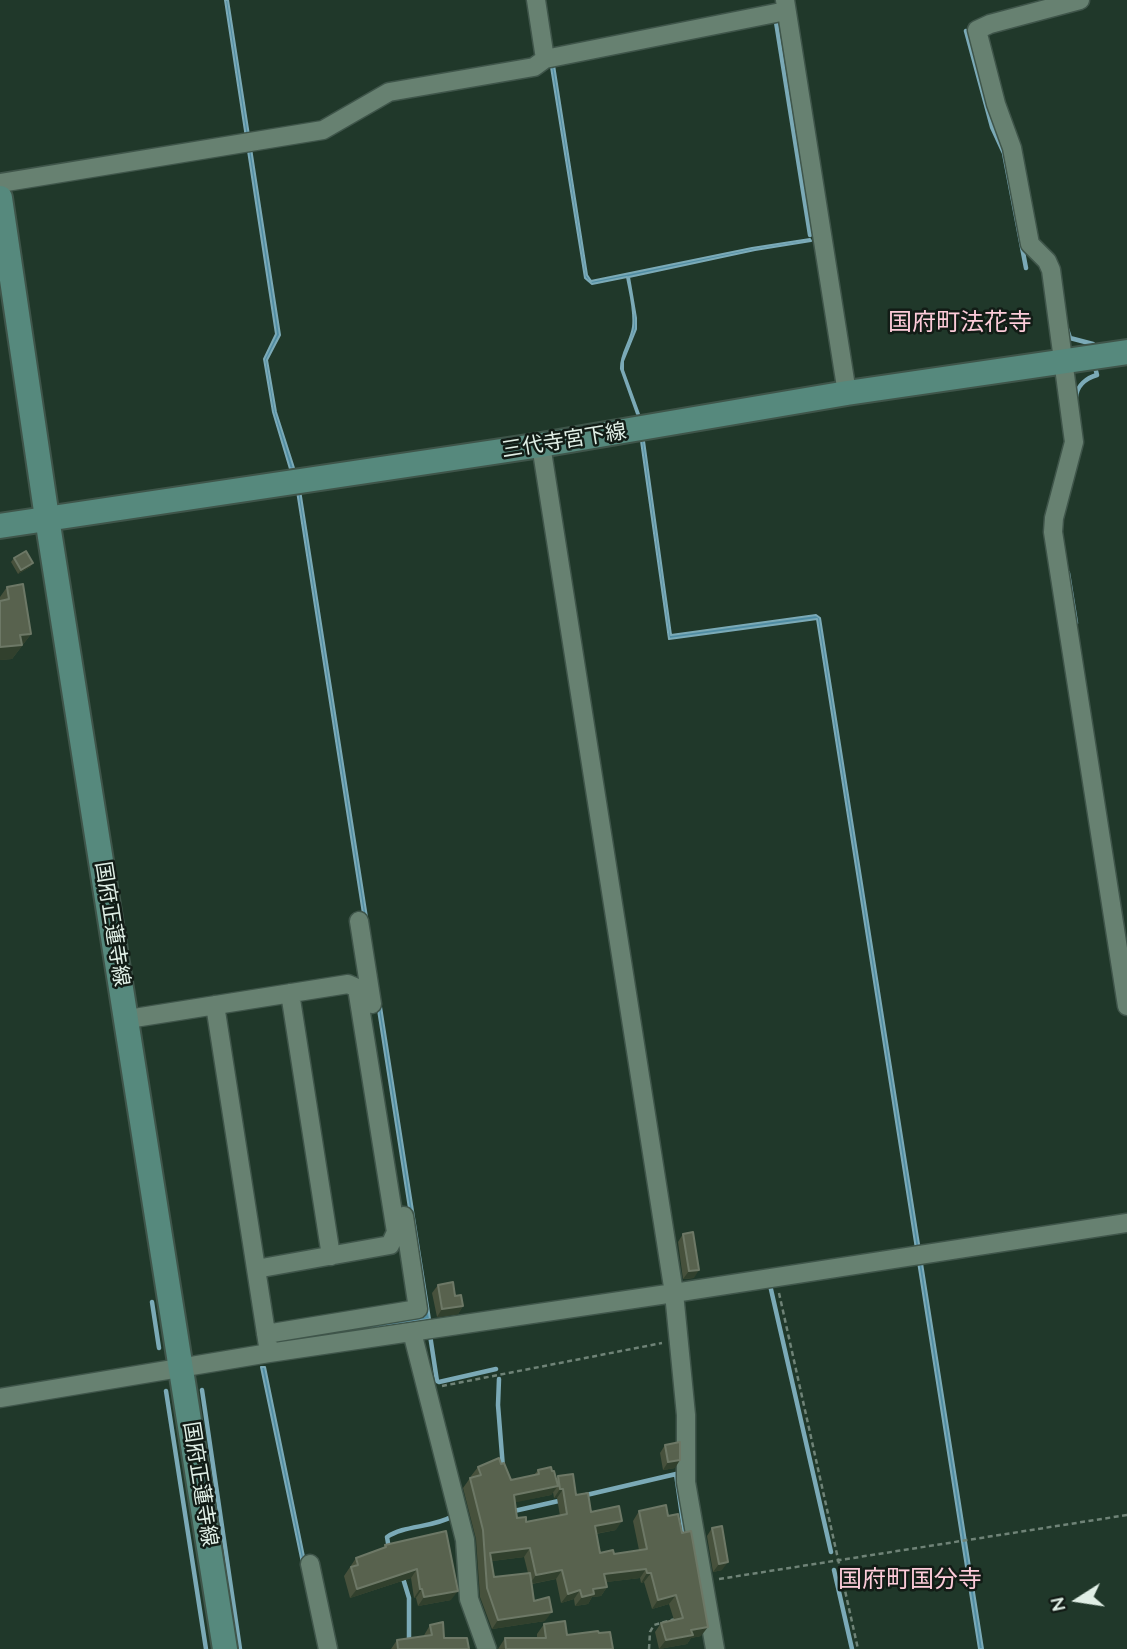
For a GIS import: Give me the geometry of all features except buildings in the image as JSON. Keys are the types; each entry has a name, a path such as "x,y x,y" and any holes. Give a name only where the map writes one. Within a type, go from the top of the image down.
{"main road":[{"name":"国府正蓮寺線","path":"0,198 47,518 128,1019 225,1649"},
{"name":"三代寺宮下線","path":"0,526 541,445 848,393 1127,352"}],"street":[{"path":"536,0 545,59"},
{"path":"1080,0 990,24 977,30 996,104 1012,148 1030,244 1047,261 1051,270 1074,442 1054,518 1053,532 1127,1006"},
{"path":"0,183 323,130 388,92 534,67 545,59 785,5 848,393"},
{"path":"541,445 674,1293 686,1415 685,1482 715,1649"},
{"path":"266,1334 418,1309 359,921"},
{"path":"128,1019 348,984 357,988 396,1232 390,1245 256,1269"},
{"path":"290,993 331,1256"},
{"path":"215,1005 269,1353"},
{"path":"0,1398 269,1353 1127,1223"},
{"path":"412,1332 465,1540 469,1599 487,1649"},
{"path":"310,1564 328,1649"}],"path":[{"path":"776,1278 858,1649"},
{"path":"427,1389 679,1340"},
{"path":"702,1581 1127,1515"},
{"path":"649,1649 650,1632 654,1625 707,1606"}],"water":[{"path":"225,0 228,0 280,335 267,360 276,412 294,468 290,469 273,412 264,359 276,334"},
{"path":"554,65 587,275 591,281 752,248 810,239 811,241 629,277 636,329 623,361 623,370 639,414 621,369 622,358 632,332 633,321 627,277 592,284 585,278 551,67"},
{"path":"641,441 644,441 671,635 816,615 820,618 983,1649 979,1649 817,619 669,639"},
{"path":"300,490 430,1319 285,1342 285,1337 425,1311 297,491"},
{"path":"261,1367 265,1367 323,1649 320,1649"}],"waterway":[{"path":"776,22 810,235"},
{"path":"966,31 992,127 1004,153 1026,268"},
{"path":"1067,329 1070,338 1093,344"},
{"path":"1076,397 1080,386 1097,375 1096,371"},
{"path":"1068,573 1076,623"},
{"path":"770,1285 831,1552"},
{"path":"152,1302 159,1348"},
{"path":"430,1335 437,1381 496,1369"},
{"path":"499,1379 498,1405 503,1468"},
{"path":"202,1390 240,1649"},
{"path":"166,1391 206,1649"},
{"path":"582,1496 676,1474 685,1536"},
{"path":"514,1511 563,1500"},
{"path":"389,1549 387,1537 394,1533 437,1523 453,1516"},
{"path":"834,1570 852,1649"},
{"path":"402,1575 409,1598 409,1649"}],"district":[{"name":"国府町法花寺","path":"960,323"},
{"name":"国府町国分寺","path":"910,1580"}]}
